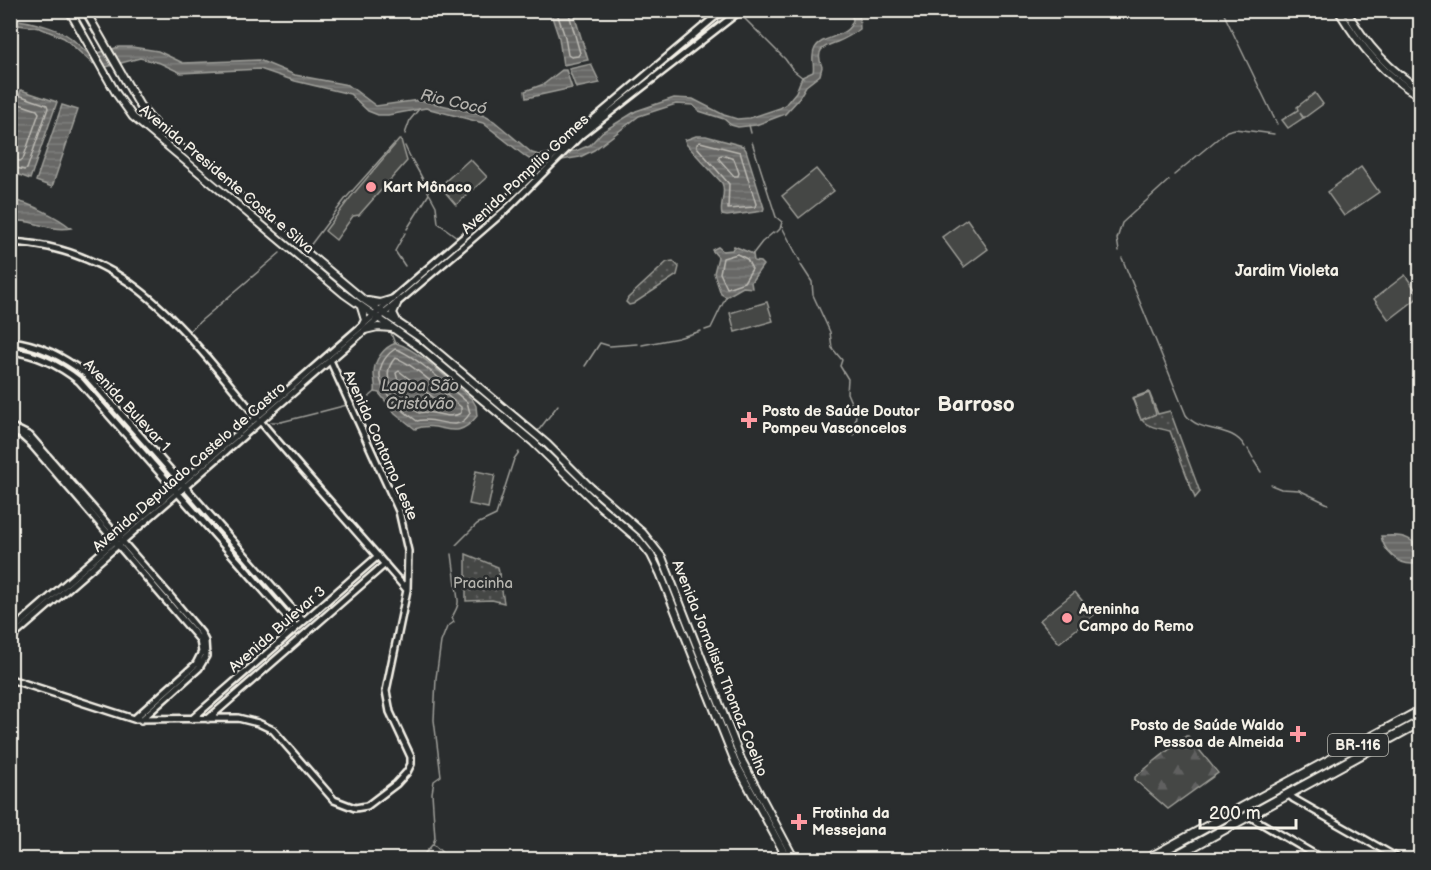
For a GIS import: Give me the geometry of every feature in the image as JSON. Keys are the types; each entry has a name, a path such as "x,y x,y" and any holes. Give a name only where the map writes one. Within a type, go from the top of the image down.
{"highway":[{"name":"BR-116","path":"1146,860 1420,711"},
{"name":"BR-116","path":"1168,860 1420,722"}],"main road":[{"name":"Avenida Presidente Costa e Silva","path":"69,10 133,117 252,212"},
{"path":"1338,10 1358,41 1376,63 1409,90 1420,96"},
{"path":"1346,10 1367,43 1381,59 1420,89"},
{"path":"74,20 78,14 86,14"},
{"name":"Avenida Presidente Costa e Silva","path":"86,14 141,106 159,129 330,282 362,303 382,312"},
{"name":"Avenida Presidente Costa e Silva","path":"280,236 335,276 376,317"},
{"path":"330,282 335,276"},
{"path":"392,328 364,327 362,303 395,301 393,310 397,322"},
{"name":"Avenida Jornalista Thomaz Coelho","path":"382,312 422,339 547,454 591,498 635,536 651,555 696,653"},
{"name":"Avenida Jornalista Thomaz Coelho","path":"376,317 469,383"},
{"name":"Avenida Jornalista Thomaz Coelho","path":"476,389 547,444 604,499 644,533 662,557 738,761 795,860"},
{"path":"591,498 597,492"},
{"path":"599,505 604,499"},
{"name":"Avenida Jornalista Thomaz Coelho","path":"752,786 788,860"}],"street":[{"name":"Avenida Pompílio Gomes","path":"382,312 508,207 560,151 723,10"},
{"name":"Avenida Pompílio Gomes","path":"560,151 741,10"},
{"path":"10,242 31,243 67,251 94,262 129,282 145,295 178,327 407,590"},
{"name":"Avenida Deputado Castelo de Castro","path":"10,632 382,312"},
{"name":"Avenida Deputado Castelo de Castro","path":"297,385 330,360 364,327"},
{"name":"Avenida Bulevar 1","path":"10,341 54,353 86,374 303,621"},
{"name":"Avenida Bulevar 1","path":"10,351 35,356 50,362 79,381 296,627"},
{"name":"Avenida Contorno Leste","path":"207,719 245,719 271,728 333,798 347,806 360,809 374,802 402,778 411,765 411,757 390,712 386,692 407,590 407,541 399,511 330,360"},
{"path":"10,428 30,436 118,541 201,633 206,644 206,656 202,664 134,719"},
{"name":"Avenida Deputado Castelo de Castro","path":"10,639 118,541"},
{"name":"Avenida Bulevar 3","path":"191,719 378,556"},
{"name":"Avenida Bulevar 3","path":"207,719 385,564"},
{"path":"274,646 280,654"},
{"path":"10,679 134,719 207,719"},
{"path":"141,720 176,686"},
{"path":"1289,795 1401,860"},
{"path":"1249,816 1324,860"}],"green space":[{"path":"1315,93 1323,104 1304,118 1300,113 1303,118 1288,128 1282,120 1298,110 1297,107"},
{"name":"Kart Mônaco","path":"401,140 407,161 359,215 353,216 336,240 325,231"},
{"path":"470,159 487,177 456,205 440,186"},
{"path":"1361,167 1379,192 1344,216 1327,192"},
{"path":"816,169 834,191 799,218 782,196"},
{"path":"967,219 988,249 964,267 942,237"},
{"path":"673,261 679,267 677,275 633,304 629,305 626,302 667,262"},
{"path":"1405,275 1420,296 1389,320 1374,299"},
{"path":"767,302 773,321 735,332 730,313"},
{"path":"1149,392 1158,414 1170,411 1200,492 1195,498 1170,431 1148,425 1138,414 1132,398"},
{"path":"1149,393 1156,414 1141,420 1133,399"},
{"path":"110,403 179,482 174,486 105,407"},
{"path":"476,471 495,475 488,508 469,504"},
{"path":"186,490 300,620 297,625 181,494"},
{"name":"Pracinha","path":"466,554 498,567 504,603 492,600 466,601"},
{"name":"Areninha Campo do Remo","path":"1075,592 1094,615 1059,643 1040,620"},
{"path":"1186,736 1218,773 1168,809 1135,780 1135,777"}],"water":[{"path":"550,11 573,11 588,60 563,65 559,38"},
{"name":"Rio Cocó","path":"850,11 859,11 860,29 828,45 820,52 822,67 820,75 806,86 797,101 785,114 756,125 738,127 724,119 699,111 693,105 676,104 639,116 594,150 580,157 537,164 483,123 426,108 378,115 368,111 350,94 295,81 260,69 181,73 160,63 140,58 106,67 92,63 64,38 40,28 11,24 11,19 50,28 71,38 89,54 119,47 132,47 158,51 183,63 259,60 295,75 348,85 376,106 419,100 481,114 494,121 532,153 540,155 576,151 590,145 602,132 636,111 674,98 693,99 737,119 750,118 780,108 796,92 802,77 813,72 813,54 818,44 841,34 850,26 853,20"},
{"path":"591,64 600,83 576,88 569,69"},
{"path":"562,70 566,70 572,88 526,98 525,91 544,84"},
{"path":"21,90 57,102 30,179 11,172 11,119"},
{"path":"62,105 78,110 52,187 36,181"},
{"path":"696,136 706,136 743,146 764,208 763,211 722,215 724,191 722,183 686,144 685,140"},
{"path":"11,200 42,211 71,228 54,228 24,221 11,222"},
{"path":"734,246 753,254 754,261 763,265 751,282 752,288 743,287 726,297 721,294 714,273 718,257 712,250 718,247 723,251 732,250"},
{"name":"Lagoa São Cristóvão","path":"396,343 415,352 472,399 476,406 477,416 469,424 454,430 433,427 415,429 395,413 379,393 375,392 376,363 384,351"},
{"path":"1381,536 1403,537 1414,543 1414,564 1402,562 1392,556"}],"waterway":[{"path":"1222,10 1277,124"},
{"path":"743,17 803,78"},
{"path":"405,134 410,120 419,109"},
{"path":"749,125 751,133"},
{"path":"1174,175 1227,131 1235,129 1274,134"},
{"path":"752,142 776,217 782,222 777,232"},
{"path":"309,247 346,198 394,144"},
{"path":"405,146 429,194 407,229"},
{"path":"1119,251 1117,239 1122,223 1169,180"},
{"path":"430,195 436,206 438,223 457,237"},
{"path":"782,227 800,261"},
{"path":"752,255 774,232"},
{"path":"405,233 395,251 405,266"},
{"path":"190,330 280,253"},
{"path":"1122,258 1186,415 1200,425 1232,435 1245,447"},
{"path":"801,265 812,282 813,295 830,332 832,348 842,360 840,366 848,379 847,393 856,414 854,435"},
{"path":"705,330 711,328 726,297"},
{"path":"642,345 701,331"},
{"path":"391,333 395,344"},
{"path":"585,366 600,343 610,346 637,344"},
{"path":"369,397 375,392"},
{"path":"354,403 364,400"},
{"path":"320,412 347,405"},
{"path":"538,431 558,405"},
{"path":"271,422 281,422 317,413"},
{"path":"1248,449 1253,458"},
{"path":"456,545 477,524 496,515 514,459 519,452"},
{"path":"1254,461 1261,472"},
{"path":"1271,485 1281,489 1299,490 1328,504"},
{"path":"419,860 433,844 435,838 432,793 434,781 441,776 434,720 436,678 441,642 447,627 454,622 452,618 458,603 452,554"},
{"path":"433,844 450,860"}],"place":[{"name":"Kart Mônaco","path":"371,187"},
{"name":"Posto de Saúde Doutor Pompeu Vasconcelos","path":"749,420"},
{"name":"Areninha Campo do Remo","path":"1067,618"},
{"name":"Posto de Saúde Waldo Pessoa de Almeida","path":"1298,734"},
{"name":"Frotinha da Messejana","path":"799,822"}],"district":[{"name":"Jardim Violeta","path":"1287,270"},
{"name":"Barroso","path":"976,404"}]}
